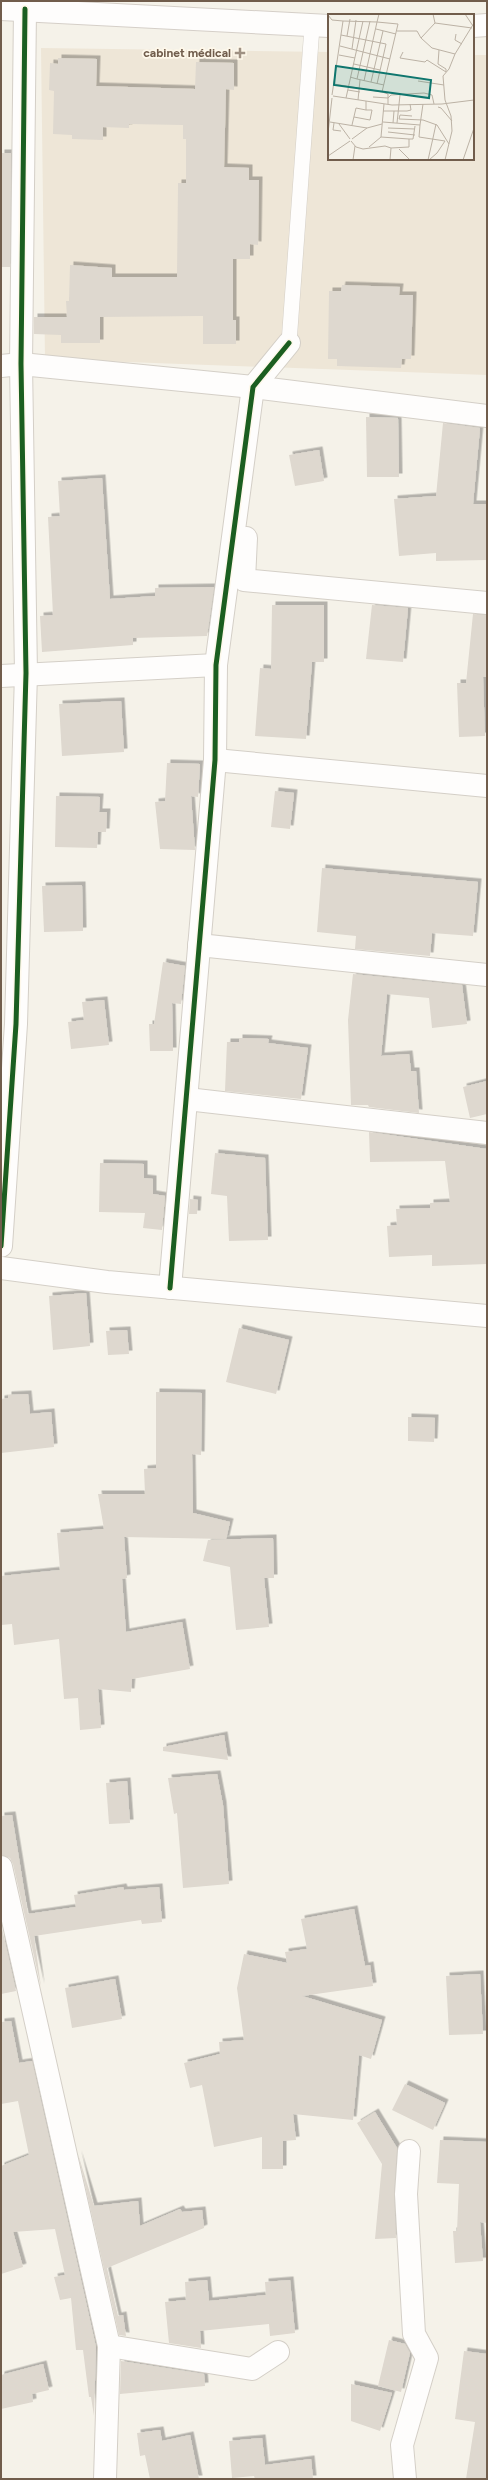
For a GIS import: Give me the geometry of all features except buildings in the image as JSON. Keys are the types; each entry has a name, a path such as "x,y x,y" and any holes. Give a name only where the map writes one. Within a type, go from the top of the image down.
{"street":[{"path":"1,9 25,9 320,27"},
{"path":"1,1246 8,1025 26,673 11,365 25,9"},
{"path":"474,26 487,26"},
{"path":"170,1288 188,1099 199,945 215,760 216,665 253,387 289,343"},
{"path":"11,365 253,387 487,416"},
{"path":"253,387 244,580 487,603"},
{"path":"1,676 26,673 216,665"},
{"path":"215,760 487,786"},
{"path":"199,945 487,975"},
{"path":"188,1099 487,1133"},
{"path":"1,1268 170,1288 487,1316"},
{"path":"1,1867 109,2346 105,2479"},
{"path":"405,2479 402,2445 427,2358 414,2334 406,2194 408,2151"},
{"path":"109,2346 252,2369 278,2352"}],"lane":[{"path":"289,343 320,27"}],"shaded area":[{"path":"41,48 328,52 328,160 474,160 474,55 487,55 487,375 45,359"}],"cycle path":[{"path":"1,1246 16,1024 26,673 21,364 25,9"},
{"path":"170,1288 215,760 216,665 253,387 289,343"}],"place":[{"name":"cabinet médical","path":"240,53"}]}
